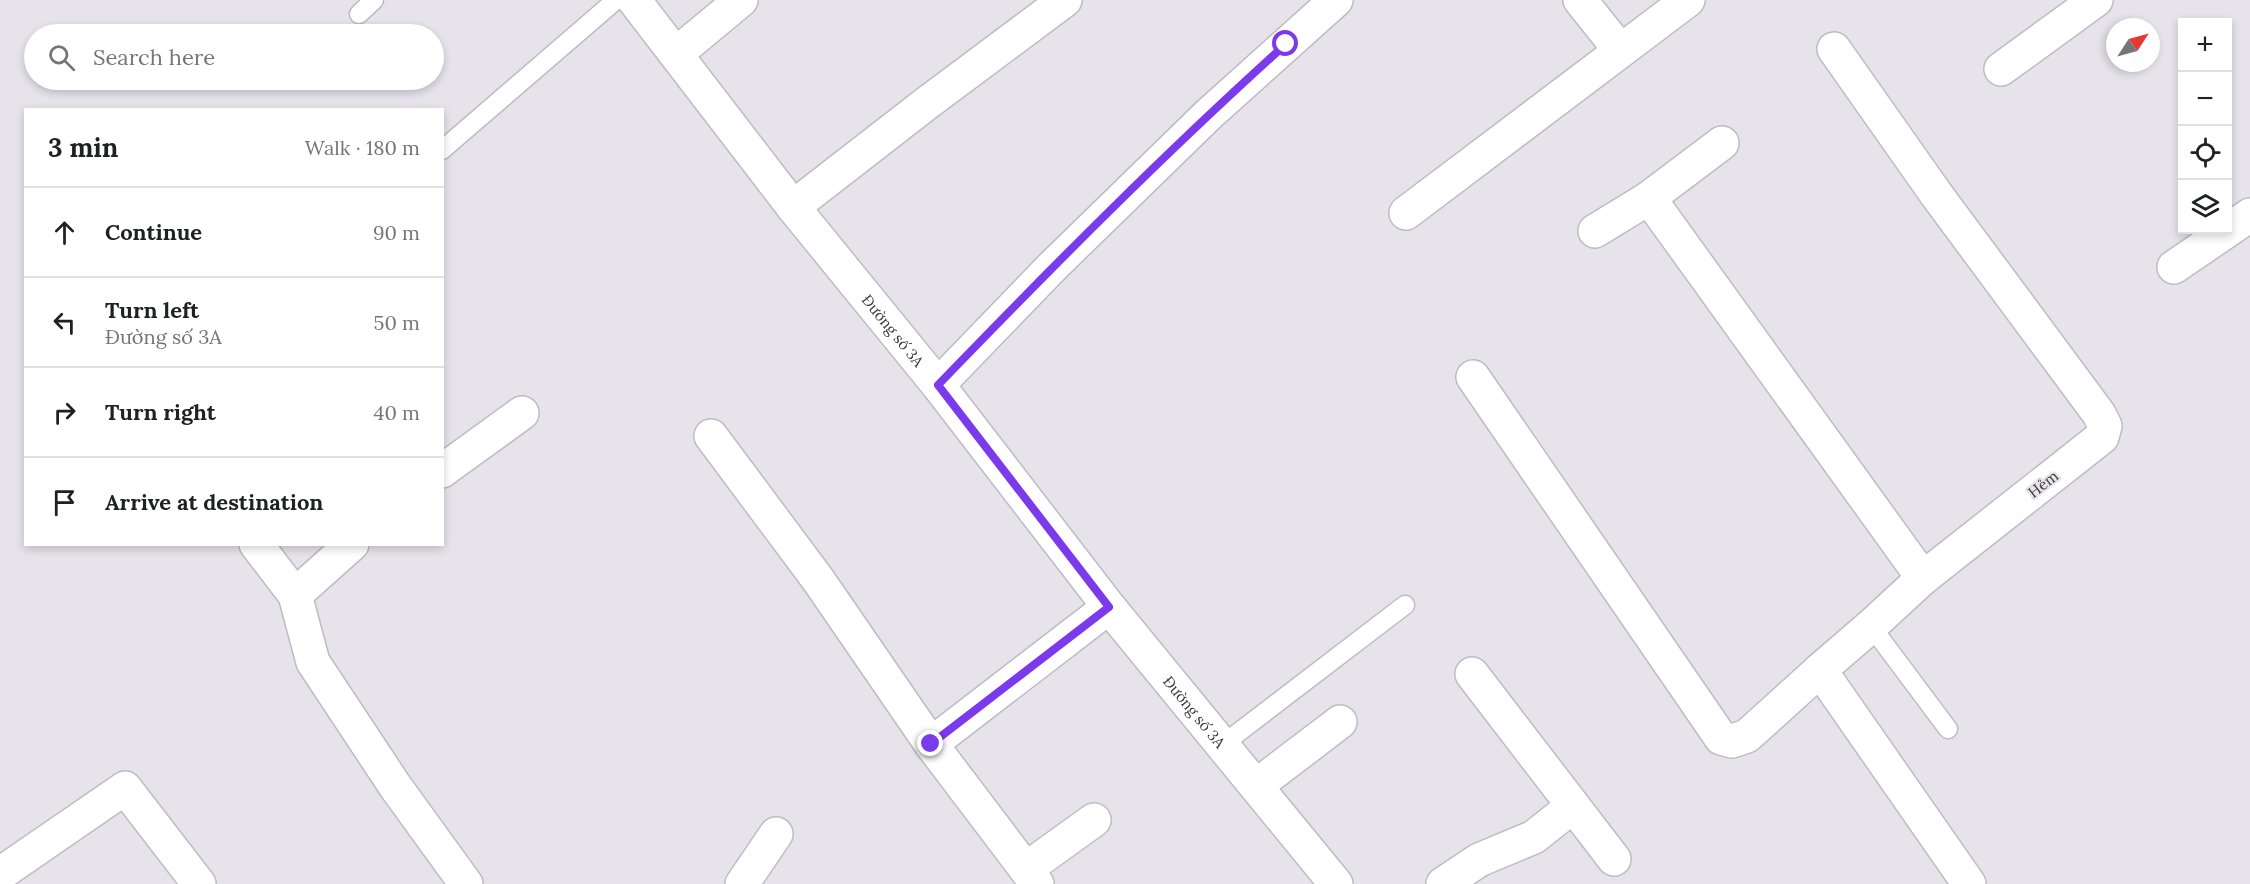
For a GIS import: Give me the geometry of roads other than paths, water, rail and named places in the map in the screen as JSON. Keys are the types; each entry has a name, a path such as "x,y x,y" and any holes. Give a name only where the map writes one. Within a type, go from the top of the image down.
{"street":[{"name":"Đường số 3A","path":"634,0 793,207 938,385 1109,607 1336,884"},
{"path":"676,54 741,0"},
{"path":"793,207 1065,0"},
{"path":"938,385 1052,267 1208,115 1336,0"},
{"path":"1580,0 1620,50"},
{"path":"1406,213 1688,0"},
{"path":"2001,69 2096,0"},
{"name":"Hẻm","path":"1473,377 1721,738 1732,741 1747,736 1923,578 2102,437 2105,426 2099,414 1936,194 1834,49"},
{"path":"1594,231 1649,198 1722,143"},
{"path":"1649,198 1923,578"},
{"path":"2174,267 2250,215"},
{"path":"444,470 522,413"},
{"path":"711,435 819,581 931,744 1031,877 1094,820"},
{"path":"258,546 295,595 313,662 395,786 466,884"},
{"path":"295,595 350,546"},
{"path":"931,744 1109,607"},
{"path":"1820,670 1970,884"},
{"path":"1472,674 1614,859"},
{"path":"1256,786 1340,722"},
{"path":"0,874 125,788 199,884"},
{"path":"1443,884 1479,860 1534,837 1574,806"},
{"path":"742,884 776,834"}],"lane":[{"path":"359,14 374,0"},
{"path":"444,148 616,0"},
{"path":"1222,745 1405,605"},
{"path":"1872,626 1948,729"}]}
